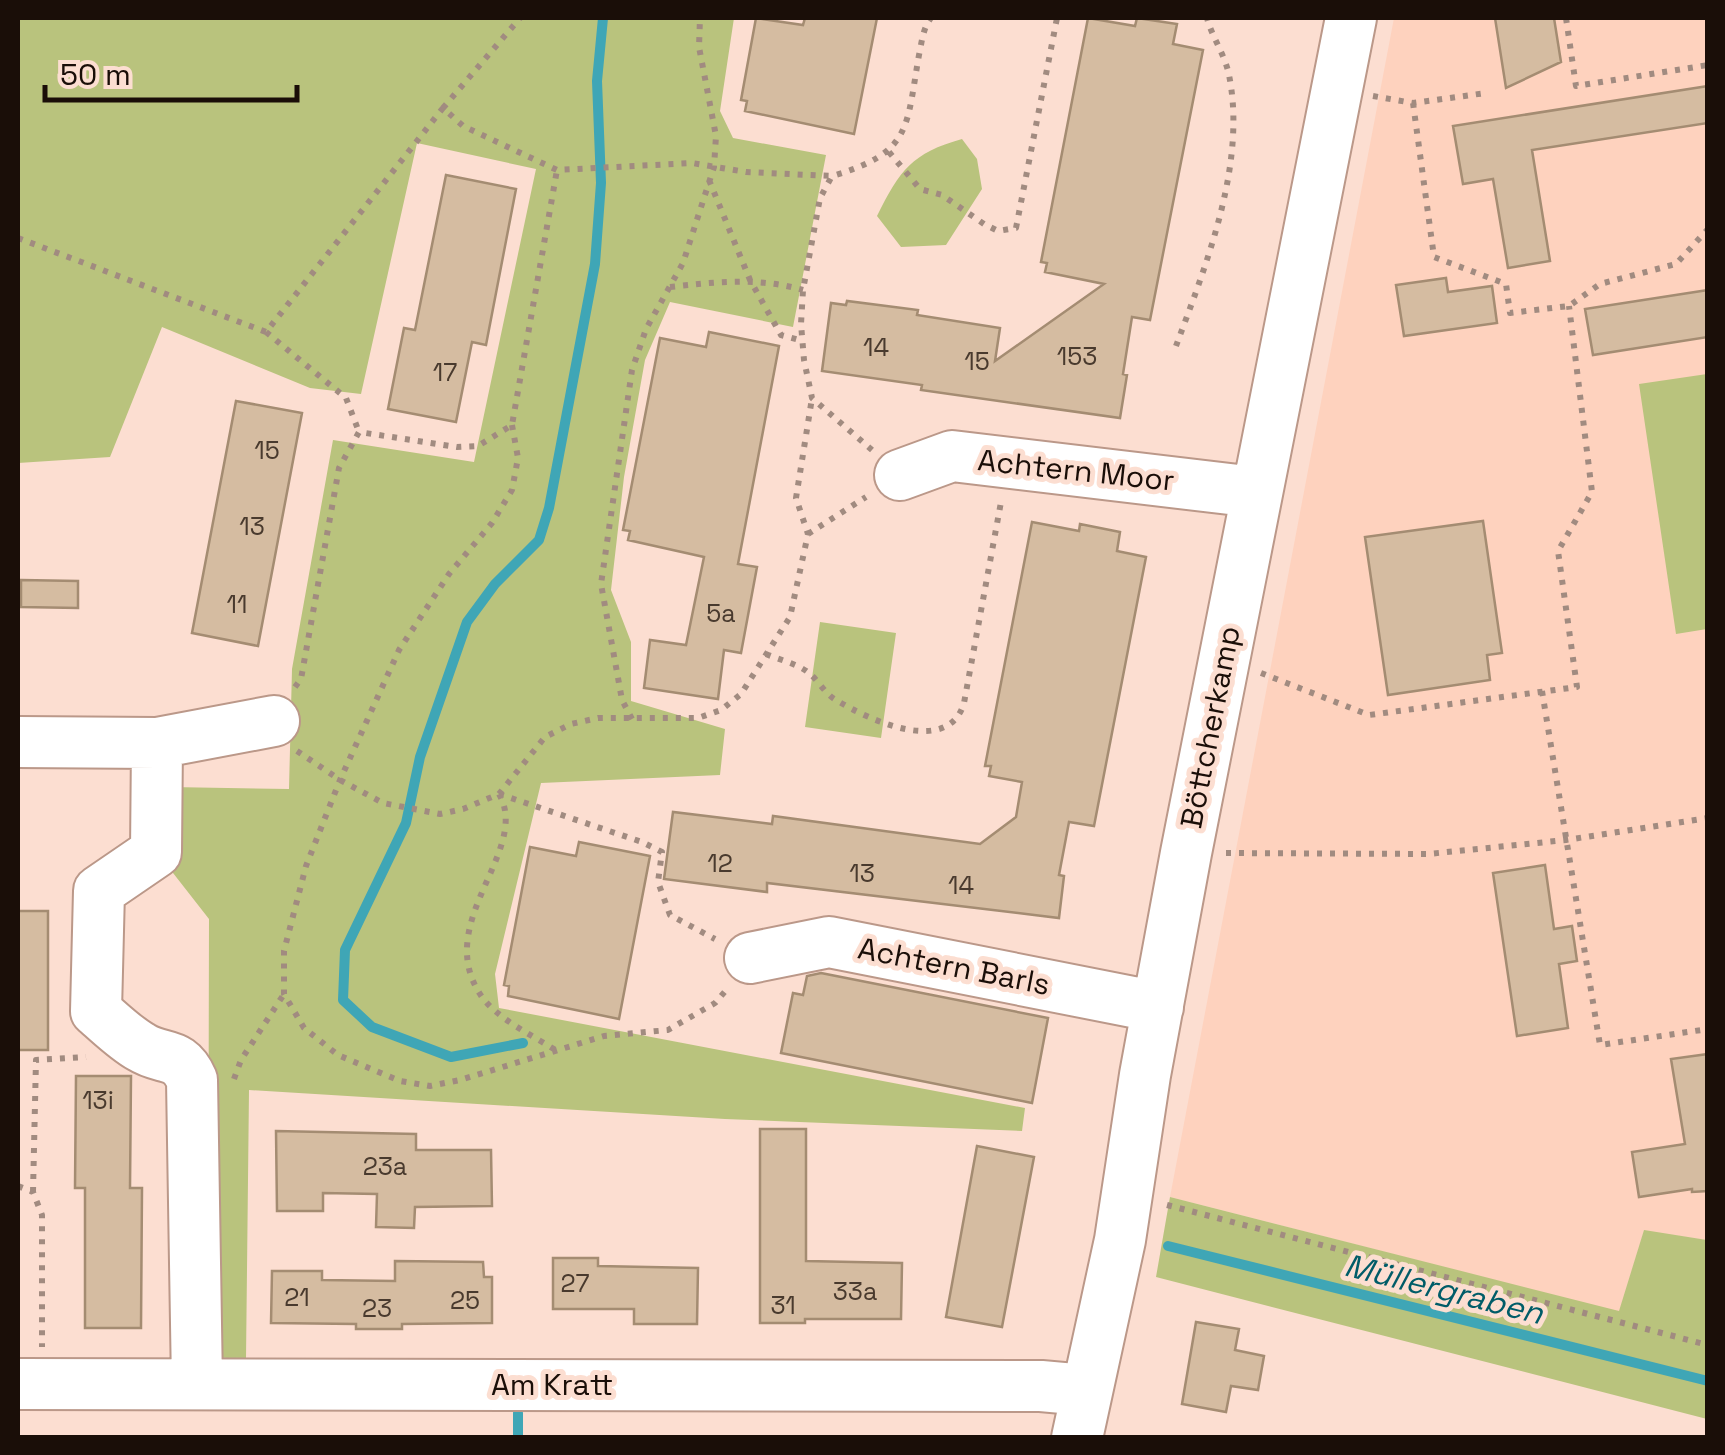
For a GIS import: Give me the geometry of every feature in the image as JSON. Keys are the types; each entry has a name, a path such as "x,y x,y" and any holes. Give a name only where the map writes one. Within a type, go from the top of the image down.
{"street":[{"name":"Böttcherkamp","path":"1081,1414 1120,1240 1158,1007 1255,492 1351,18"},
{"name":"Achtern Moor","path":"900,475 952,456 1255,492"},
{"path":"18,742 157,743 274,721"},
{"path":"157,743 156,852 99,891 96,1011 143,1049 186,1065 192,1080 197,1384"},
{"name":"Achtern Barls","path":"750,958 829,942 1158,1007"},
{"name":"Am Kratt","path":"30,1374 197,1384 1022,1386 1081,1414"}],"path":[{"path":"266,332 443,108 520,18"},
{"path":"632,719 622,700 601,584 632,370 646,329 683,263 714,167 716,136 698,47 700,18"},
{"path":"443,108 463,126 557,170 692,163 746,172 832,176 868,166 889,152 900,138 908,120 924,31 931,18"},
{"path":"889,152 920,189 942,194 998,230 1016,228 1057,18"},
{"path":"1176,346 1214,243 1228,163 1232,116 1228,74 1206,18"},
{"path":"1566,18 1576,86 1708,65"},
{"path":"1372,96 1413,103 1486,93"},
{"path":"1413,103 1434,257 1506,284 1510,313 1568,306 1600,284 1676,264 1708,229"},
{"path":"499,794 662,852 658,882 670,914 750,958 716,1003 668,1030 604,1036 430,1086 400,1081 338,1054 304,1028 284,994 284,952 306,866 398,650 512,490 518,458 512,425 557,170"},
{"path":"18,238 266,332 346,398 359,432 339,468 300,679 274,721 300,756 340,780 383,803 440,814 499,794 545,737 571,724 598,718 698,718 721,710 741,694 790,617 808,534 796,498 812,398 802,341 803,290 820,198 832,176"},
{"path":"709,180 750,280 781,335 802,341"},
{"path":"668,287 750,280 803,290"},
{"path":"1260,673 1370,715 1577,687 1558,551 1592,492 1568,306"},
{"path":"808,534 900,475 812,398"},
{"path":"359,432 457,447 478,446 512,425"},
{"path":"766,654 808,672 832,698 860,712 912,731 932,732 950,726 959,718 964,703 1002,494 1001,461"},
{"path":"1542,691 1600,1045 1708,1028"},
{"path":"499,794 507,808 508,827 474,908 467,951 471,976 484,999 501,1015 558,1052"},
{"path":"1226,853 1428,854 1566,840 1708,818"},
{"path":"30,1374 42,1214 33,1192 36,1060 86,1058 88,1034 96,1011"},
{"path":"18,1186 33,1192"},
{"path":"1161,1203 1708,1345"}],"shaded area":[{"path":"1394,18 1707,18 1707,1240 1644,1231 1619,1312 1170,1197"}],"green space":[{"path":"18,18 734,18 720,111 733,138 826,155 793,327 670,302 645,360 624,477 611,590 631,642 631,701 725,729 720,775 541,783 495,974 499,1008 1025,1108 1022,1131 725,1119 249,1090 246,1359 208,1357 209,919 166,864 170,787 289,789 292,669 333,440 474,462 536,169 417,143 361,394 310,388 162,327 110,457 18,463"},
{"path":"962,139 977,159 982,189 946,245 901,247 877,216 885,200 919,157"},
{"path":"1707,374 1707,629 1676,634 1639,384"},
{"path":"820,622 896,633 881,738 805,727"},
{"path":"1170,1197 1619,1311 1644,1230 1707,1240 1707,1419 1156,1277"}],"building":[{"path":"756,18 803,25 805,18 877,18 854,134 745,111 747,101 741,100"},
{"path":"1088,18 1135,26 1137,18 1177,24 1173,44 1203,50 1150,320 1132,317 1120,418 921,390 922,385 822,371 831,303 846,305 847,301 918,310 917,315 1000,328 995,361 1104,284 1045,272 1047,263 1041,262"},
{"path":"1495,18 1554,18 1561,62 1506,88"},
{"path":"1708,86 1708,123 1532,150 1550,261 1508,268 1493,179 1463,184 1453,126"},
{"path":"446,175 516,189 486,345 472,342 456,422 388,409 404,328 415,330"},
{"path":"1446,278 1448,292 1492,286 1497,323 1404,336 1396,285"},
{"path":"1708,290 1708,337 1593,355 1585,309"},
{"path":"709,332 779,346 738,564 757,567 741,653 724,650 718,699 644,688 650,640 686,645 704,557 628,540 630,531 623,530 660,338 706,347"},
{"path":"236,401 302,413 258,646 192,633"},
{"path":"1483,521 1502,653 1487,655 1490,680 1388,695 1365,537"},
{"path":"1032,522 1079,531 1080,524 1120,532 1117,551 1146,557 1094,826 1069,822 1059,875 1064,876 1059,918 767,883 767,892 664,879 673,812 772,824 773,816 980,844 1016,817 1022,782 989,776 991,766 985,766"},
{"path":"21,580 78,581 78,608 21,607"},
{"path":"579,842 650,856 619,1019 508,996 509,986 504,985 530,847 576,856"},
{"path":"1545,865 1554,929 1572,926 1577,961 1559,964 1568,1028 1517,1036 1493,873"},
{"path":"18,911 48,911 48,1050 18,1050"},
{"path":"821,973 1048,1018 1032,1103 781,1053 793,993 803,995 807,976"},
{"path":"1708,1054 1708,1191 1692,1189 1639,1197 1632,1152 1685,1144 1671,1059"},
{"path":"76,1076 131,1076 130,1188 142,1188 141,1328 85,1328 85,1188 75,1188"},
{"path":"760,1129 806,1129 806,1261 902,1263 901,1319 760,1323"},
{"path":"276,1131 416,1134 416,1150 491,1150 492,1206 415,1207 414,1228 376,1227 377,1194 323,1193 323,1211 277,1211"},
{"path":"977,1146 1034,1157 1002,1327 946,1317"},
{"path":"553,1258 598,1258 598,1266 698,1268 697,1324 634,1324 634,1309 553,1309"},
{"path":"395,1261 483,1262 484,1277 492,1277 492,1323 356,1329 356,1324 271,1323 272,1271 322,1271 322,1280 395,1281"},
{"path":"1196,1322 1239,1329 1235,1350 1264,1356 1258,1390 1231,1386 1226,1412 1182,1404"}],"waterway":[{"path":"523,1043 451,1057 372,1027 343,1000 345,950 406,823 420,757 467,622 495,584 539,540 549,508 595,264 601,183 597,81 603,18"},
{"name":"Müllergraben","path":"1168,1246 1708,1381"},
{"path":"518,1413 518,1438"}]}
